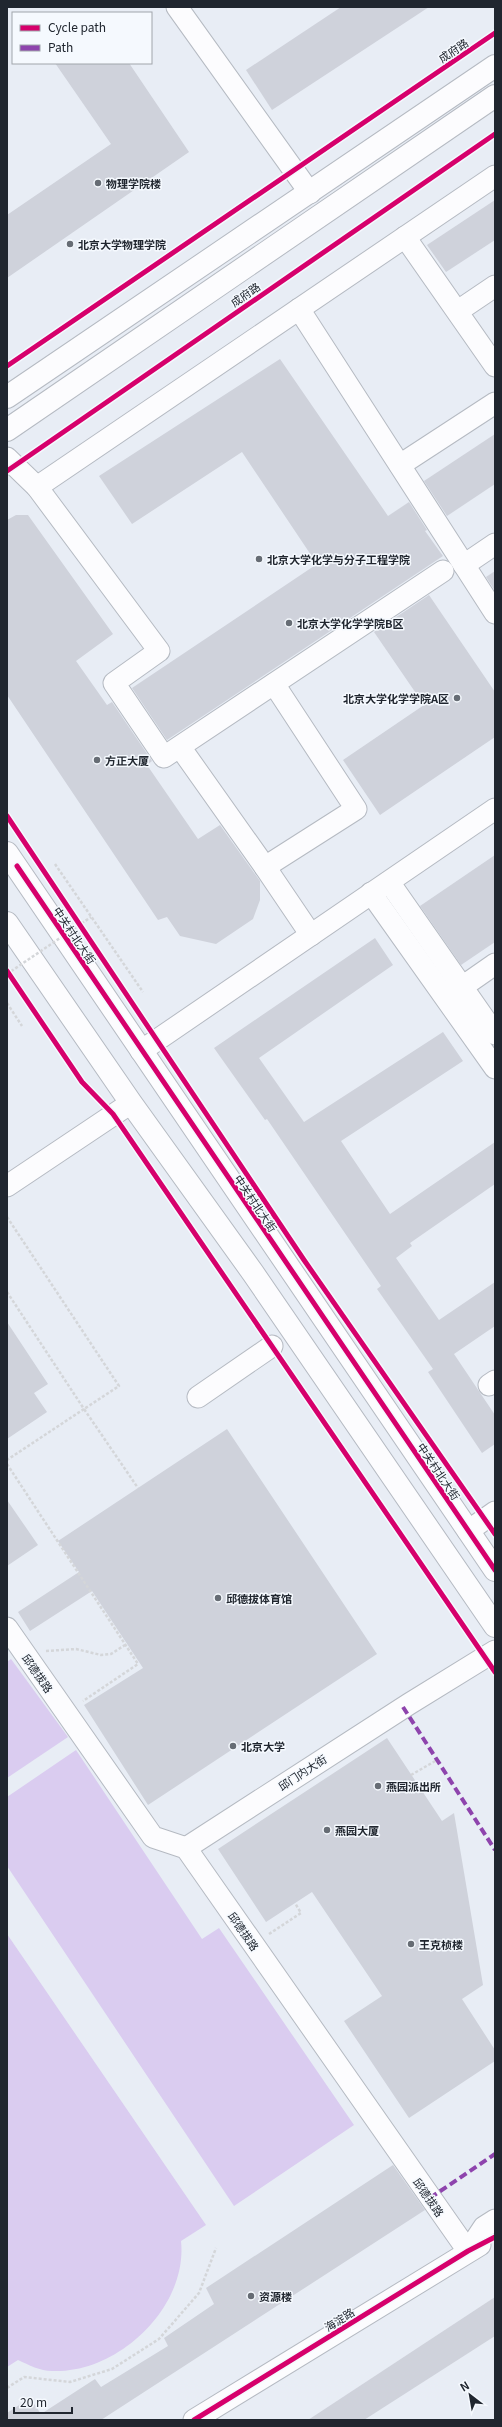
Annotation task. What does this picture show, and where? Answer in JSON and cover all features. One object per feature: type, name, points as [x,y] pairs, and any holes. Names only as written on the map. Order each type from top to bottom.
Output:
[{"type":"main road","points":[[7,398],[495,66]]},
{"type":"main road","name":"成府路","points":[[7,430],[495,96]]},
{"type":"main road","name":"中关村北大街","points":[[7,853],[495,1570]]},
{"type":"main road","points":[[7,923],[131,1103],[253,1274],[495,1626]]},
{"type":"street","points":[[177,7],[310,193]]},
{"type":"street","points":[[37,487],[495,176]]},
{"type":"street","points":[[405,237],[495,366]]},
{"type":"street","points":[[458,311],[495,286]]},
{"type":"street","points":[[299,309],[495,613]]},
{"type":"street","points":[[400,464],[495,403]]},
{"type":"street","points":[[7,458],[37,487],[159,651],[114,683],[164,757],[443,571]]},
{"type":"street","points":[[464,565],[495,544]]},
{"type":"street","points":[[265,867],[356,809],[274,684]]},
{"type":"street","points":[[180,747],[311,935]]},
{"type":"street","points":[[141,1051],[495,809]]},
{"type":"street","points":[[388,882],[495,1034]]},
{"type":"street","points":[[371,893],[495,1068]]},
{"type":"street","points":[[462,986],[495,964]]},
{"type":"street","points":[[9,1179],[57,1152],[131,1103]]},
{"type":"street","points":[[198,1396],[272,1346]]},
{"type":"street","points":[[468,1531],[495,1512]]},
{"type":"street","name":"邱德拔路","points":[[9,1637],[27,1658],[153,1836],[186,1848],[468,2251]]},
{"type":"street","name":"邱门内大街","points":[[186,1848],[495,1650]]},
{"type":"street","points":[[468,2251],[484,2227],[495,2220]]},
{"type":"street","name":"海淀路","points":[[194,2420],[468,2251],[495,2237]]},
{"type":"path","points":[[55,864],[143,992]]},
{"type":"path","points":[[74,917],[82,930]]},
{"type":"path","points":[[7,971],[9,976],[91,917]]},
{"type":"path","points":[[7,1003],[22,1026]]},
{"type":"path","points":[[7,1217],[119,1386],[7,1460]]},
{"type":"path","points":[[7,1292],[138,1488]]},
{"type":"path","points":[[7,1464],[138,1664],[66,1712]]},
{"type":"path","points":[[27,1658],[35,1652],[54,1650],[76,1649],[101,1655],[111,1654],[125,1645]]},
{"type":"path","points":[[411,1775],[437,1760]]},
{"type":"path","points":[[253,1944],[301,1913],[295,1903]]},
{"type":"path","points":[[7,2388],[24,2377],[70,2382],[112,2369],[159,2339],[199,2293],[216,2248]]},
{"type":"shaded area","points":[[11,1659],[68,1737],[7,1778],[7,1662]]},
{"type":"shaded area","points":[[76,1750],[202,1939],[219,1928],[354,2125],[234,2206],[7,1866],[7,1797]]},
{"type":"shaded area","points":[[7,1934],[206,2225],[181,2241],[180,2266],[173,2290],[161,2312],[144,2332],[124,2349],[101,2361],[77,2369],[48,2371],[18,2360],[7,2367]]},
{"type":"building","points":[[341,7],[429,7],[272,110],[246,70]]},
{"type":"building","name":"物理学院楼","points":[[56,64],[130,64],[189,152],[7,278],[7,215],[111,144]]},
{"type":"building","points":[[495,200],[495,240],[446,272],[427,245]]},
{"type":"building","points":[[280,359],[388,516],[409,502],[427,530],[425,531],[443,556],[167,740],[132,688],[317,564],[242,452],[132,524],[99,476]]},
{"type":"building","points":[[495,434],[495,484],[447,516],[424,481]]},
{"type":"building","name":"方正大厦","points":[[16,515],[28,515],[113,634],[76,661],[107,705],[112,702],[152,761],[147,765],[198,839],[220,825],[260,881],[260,900],[253,919],[216,944],[180,936],[167,917],[158,920],[7,695],[7,520]]},
{"type":"building","points":[[495,571],[495,591],[486,577]]},
{"type":"building","name":"北京大学化学学院A区","points":[[429,595],[495,692],[495,737],[380,815],[343,760],[424,705],[374,632]]},
{"type":"building","points":[[495,855],[495,942],[461,965],[420,906]]},
{"type":"building","points":[[375,938],[393,965],[259,1058],[304,1122],[443,1032],[463,1061],[341,1141],[390,1214],[495,1142],[495,1184],[410,1243],[412,1246],[396,1258],[439,1320],[495,1282],[495,1326],[454,1354],[495,1415],[495,1444],[482,1453],[428,1372],[433,1369],[377,1289],[381,1286],[267,1119],[265,1120],[214,1048]]},
{"type":"building","points":[[7,1322],[48,1384],[34,1393],[47,1412],[7,1439]]},
{"type":"building","name":"邱德拔体育馆","points":[[227,1429],[377,1654],[148,1805],[84,1705],[143,1668],[92,1591],[30,1631],[18,1612],[79,1572],[58,1541]]},
{"type":"building","points":[[7,1500],[38,1545],[7,1566]]},
{"type":"building","name":"王克桢楼","points":[[387,1738],[442,1821],[454,1813],[483,1985],[462,1999],[495,2050],[495,2061],[409,2118],[344,2021],[382,1996],[312,1892],[266,1922],[218,1849]]},
{"type":"building","name":"资源楼","points":[[393,2165],[425,2210],[101,2420],[7,2420],[7,2413],[30,2398],[41,2414],[95,2379],[101,2387],[168,2346],[164,2338],[214,2304],[206,2288]]},
{"type":"building","points":[[495,2297],[495,2336],[364,2420],[308,2420]]},
{"type":"marked path","points":[[403,1707],[495,1850]]},
{"type":"marked path","points":[[430,2198],[495,2154]]},
{"type":"cycle path","points":[[7,366],[495,33]]},
{"type":"cycle path","points":[[7,471],[495,134]]},
{"type":"cycle path","points":[[7,816],[304,1260],[495,1534]]},
{"type":"cycle path","points":[[17,866],[495,1570]]},
{"type":"cycle path","points":[[7,971],[82,1082],[113,1114],[495,1672]]},
{"type":"cycle path","points":[[194,2420],[468,2251],[495,2237]]},
{"type":"place","name":"物理学院楼","points":[[98,183]]},
{"type":"place","name":"北京大学物理学院","points":[[70,244]]},
{"type":"place","name":"北京大学化学与分子工程学院","points":[[259,559]]},
{"type":"place","name":"北京大学化学学院B区","points":[[289,623]]},
{"type":"place","name":"北京大学化学学院A区","points":[[457,698]]},
{"type":"place","name":"方正大厦","points":[[97,760]]},
{"type":"place","name":"邱德拔体育馆","points":[[218,1598]]},
{"type":"place","name":"北京大学","points":[[233,1746]]},
{"type":"place","name":"燕园派出所","points":[[378,1786]]},
{"type":"place","name":"燕园大厦","points":[[327,1830]]},
{"type":"place","name":"王克桢楼","points":[[411,1944]]},
{"type":"place","name":"资源楼","points":[[251,2296]]}]
